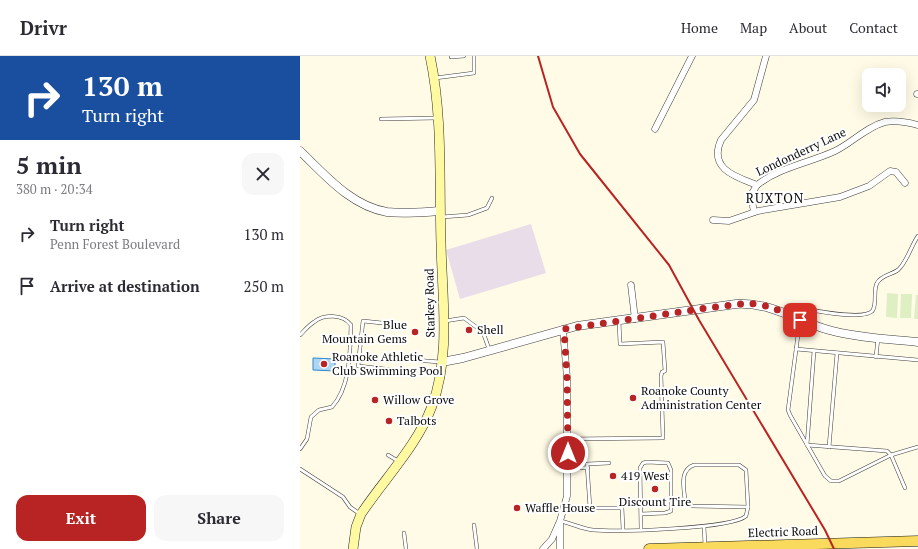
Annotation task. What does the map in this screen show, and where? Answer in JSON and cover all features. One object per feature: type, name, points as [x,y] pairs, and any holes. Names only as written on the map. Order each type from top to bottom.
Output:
[{"type":"main road","name":"Starkey Road","points":[[352,549],[356,527],[361,514],[415,440],[432,406],[441,375],[443,321],[438,118],[430,56]]},
{"type":"main road","name":"Electric Road","points":[[649,549],[918,541]]},
{"type":"street","points":[[655,129],[692,56]]},
{"type":"street","name":"Londonderry Lane","points":[[766,56],[754,100],[721,140],[718,152],[719,159],[725,170],[736,177],[757,185],[787,168],[837,150],[876,125],[894,121],[918,125]]},
{"type":"street","points":[[300,150],[344,191],[367,206],[378,210],[400,213],[440,214]]},
{"type":"street","points":[[713,220],[729,221],[754,212],[840,197],[857,192],[869,186],[890,171],[896,172],[905,183]]},
{"type":"street","points":[[754,212],[751,195],[757,185]]},
{"type":"street","points":[[631,285],[635,319]]},
{"type":"street","points":[[442,362],[490,351],[564,329],[748,303],[771,307],[800,320],[831,330],[918,342]]},
{"type":"street","points":[[543,549],[552,539],[560,521],[567,496],[566,349],[564,329]]},
{"type":"street","points":[[560,521],[560,549]]},
{"type":"lane","points":[[451,57],[464,56]]},
{"type":"lane","points":[[434,78],[474,73],[474,56]]},
{"type":"lane","points":[[381,119],[438,118]]},
{"type":"lane","points":[[440,214],[468,215],[487,208],[492,198]]},
{"type":"lane","points":[[811,310],[848,315],[866,315],[872,312],[874,308],[877,283],[885,276],[898,270],[918,236]]},
{"type":"lane","points":[[300,335],[314,321],[321,318],[340,317],[347,320],[351,325],[347,372],[342,389],[332,407],[319,410],[311,417],[307,439],[300,449]]},
{"type":"lane","points":[[443,321],[464,318],[483,332],[490,351]]},
{"type":"lane","points":[[800,320],[788,410],[825,476],[835,481],[891,455],[918,447]]},
{"type":"lane","points":[[382,323],[363,321],[358,366],[394,370]]},
{"type":"lane","points":[[567,439],[663,438],[661,376],[662,372],[665,371],[663,342],[620,344],[619,321]]},
{"type":"lane","points":[[876,356],[878,337]]},
{"type":"lane","points":[[796,349],[918,360]]},
{"type":"lane","points":[[807,446],[814,351]]},
{"type":"lane","points":[[829,447],[837,353]]},
{"type":"lane","points":[[414,360],[442,362]]},
{"type":"lane","points":[[807,446],[887,451],[891,455],[905,488]]},
{"type":"lane","points":[[388,455],[399,462]]},
{"type":"lane","points":[[641,514],[665,513],[671,511],[671,470],[668,463],[647,462],[641,465],[641,514],[641,529]]},
{"type":"lane","points":[[610,463],[587,464],[590,508],[622,508],[623,529]]},
{"type":"lane","points":[[560,521],[591,530],[641,529],[704,527],[740,520],[746,516],[748,507],[746,470],[744,467],[739,465],[694,466],[687,469],[684,473],[685,500],[690,505],[748,507]]},
{"type":"lane","points":[[568,467],[588,468]]},
{"type":"lane","points":[[300,469],[343,497],[347,504],[361,514]]},
{"type":"lane","points":[[474,525],[477,549]]},
{"type":"lane","points":[[704,527],[705,547]]},
{"type":"lane","points":[[404,533],[406,549]]},
{"type":"shaded area","points":[[531,224],[546,273],[460,299],[446,250]]},
{"type":"green space","points":[[887,293],[898,294],[897,318],[886,317]]},
{"type":"green space","points":[[901,294],[912,294],[911,318],[900,318]]},
{"type":"green space","points":[[916,295],[918,295],[918,319],[914,319]]},
{"type":"water","name":"Roanoke Athletic Club Swimming Pool","points":[[313,358],[335,359],[335,371],[313,370]]},
{"type":"railway","points":[[538,56],[553,107],[580,154],[669,265],[699,320],[825,530],[834,549]]},
{"type":"place","name":"Shell","points":[[469,330]]},
{"type":"place","name":"Blue Mountain Gems","points":[[415,332]]},
{"type":"place","name":"Roanoke Athletic Club Swimming Pool","points":[[324,364]]},
{"type":"place","name":"Roanoke County Administration Center","points":[[633,398]]},
{"type":"place","name":"Willow Grove","points":[[375,400]]},
{"type":"place","name":"Talbots","points":[[389,421]]},
{"type":"place","name":"419 West","points":[[613,476]]},
{"type":"place","name":"Discount Tire","points":[[655,489]]},
{"type":"place","name":"Waffle House","points":[[517,508]]},
{"type":"district","name":"RUXTON","points":[[775,198]]},
{"type":"route","points":[[568,453],[567,378],[564,329],[748,303],[771,307],[800,320]]}]
